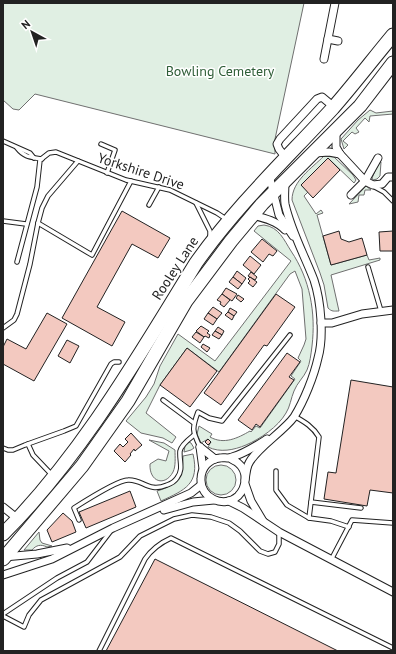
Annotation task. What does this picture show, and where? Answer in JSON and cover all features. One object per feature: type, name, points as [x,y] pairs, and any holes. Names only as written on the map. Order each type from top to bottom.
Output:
[{"type":"highway","name":"Rooley Lane","points":[[3,534],[54,478],[117,389],[210,243],[229,224],[253,191],[334,107],[393,35]]},
{"type":"highway","name":"Rooley Lane","points":[[4,558],[82,466],[118,416],[186,301],[230,237],[360,106],[393,63]]},
{"type":"street","points":[[324,59],[336,3]]},
{"type":"street","points":[[328,39],[338,41]]},
{"type":"street","points":[[336,130],[336,147],[340,154],[365,181],[372,185],[382,184],[388,177],[393,177]]},
{"type":"street","points":[[314,153],[329,152],[340,154]]},
{"type":"street","points":[[351,195],[365,181],[378,158]]},
{"type":"street","points":[[269,175],[279,215],[297,243]]},
{"type":"street","points":[[200,447],[203,469],[201,485],[204,492],[219,502],[229,501],[240,494],[245,482],[248,464],[294,416],[305,394],[318,358],[321,323],[318,297],[314,280],[297,243],[285,203],[285,182]]},
{"type":"street","points":[[252,215],[269,219],[281,225],[297,243]]},
{"type":"street","points":[[321,323],[332,323],[362,314],[393,310]]},
{"type":"street","points":[[230,458],[266,440],[287,425]]},
{"type":"street","points":[[200,447],[215,459]]},
{"type":"street","points":[[203,469],[208,463],[221,457],[230,458],[238,463],[243,470],[251,501],[266,524]]},
{"type":"street","points":[[3,575],[52,559],[113,528],[191,493],[201,485]]},
{"type":"street","points":[[128,522],[178,505],[214,500]]},
{"type":"street","points":[[229,501],[243,508],[279,532],[393,592]]},
{"type":"street","points":[[3,507],[18,519]]},
{"type":"street","points":[[4,558],[37,554],[79,545]]},
{"type":"lane","points":[[3,141],[30,153],[34,158],[42,159],[40,160],[37,187],[17,262]]},
{"type":"lane","points":[[101,144],[115,150],[107,173]]},
{"type":"lane","name":"Yorkshire Drive","points":[[42,159],[49,153],[56,152],[107,173],[132,181],[170,190],[196,202],[229,224]]},
{"type":"lane","points":[[3,328],[14,320],[17,314],[42,208],[48,196],[78,161]]},
{"type":"lane","points":[[38,223],[92,254],[132,181]]},
{"type":"lane","points":[[372,185],[384,192],[393,201]]},
{"type":"lane","points":[[149,205],[159,187]]},
{"type":"lane","name":"Yorkshire Drive","points":[[196,202],[210,231],[210,243]]},
{"type":"lane","points":[[3,221],[26,224]]},
{"type":"lane","points":[[368,267],[381,311]]},
{"type":"lane","points":[[200,447],[192,427],[198,412],[209,418],[222,421],[290,335]]},
{"type":"lane","points":[[3,448],[13,450],[76,426],[111,364],[114,362],[120,362]]},
{"type":"lane","points":[[164,400],[194,423]]},
{"type":"lane","points":[[294,416],[314,429],[319,437],[309,518]]},
{"type":"lane","points":[[79,520],[74,508],[120,482],[130,479],[156,488],[169,484],[177,478],[181,467],[180,451],[185,443],[194,435]]},
{"type":"lane","points":[[28,444],[32,454],[54,478]]},
{"type":"lane","points":[[276,471],[276,490],[287,505],[309,518],[331,521],[348,527]]},
{"type":"lane","points":[[311,502],[361,508]]},
{"type":"lane","points":[[113,528],[86,562],[57,578],[3,615],[24,627],[29,615],[41,600],[120,557],[140,536],[174,519],[192,516],[212,517],[229,523],[240,531],[260,551],[268,554],[275,552],[279,544],[279,532]]},
{"type":"lane","points":[[331,560],[352,520],[393,523]]},
{"type":"lane","points":[[99,651],[145,559],[152,549],[172,538],[393,648]]},
{"type":"green space","name":"Bowling Cemetery","points":[[3,3],[304,3],[275,139],[275,154],[35,94],[19,110],[13,109],[3,100]]},
{"type":"green space","points":[[370,110],[376,113],[393,111],[393,114],[370,116],[369,122],[365,118],[356,128],[359,132],[355,134],[352,132],[343,141],[348,145],[344,149],[341,139],[358,120]]},
{"type":"green space","points":[[324,156],[334,157],[353,175],[356,180],[354,183],[328,158],[301,185],[308,192],[304,196],[316,214],[321,210],[323,213],[317,215],[331,265],[367,255],[369,260],[380,258],[380,260],[331,275],[339,311],[332,311],[328,308],[324,285],[320,273],[292,200],[295,187],[299,181]]},
{"type":"green space","points":[[379,162],[381,162],[380,176],[373,180],[372,178]]},
{"type":"green space","points":[[366,186],[371,190],[365,190],[364,195],[359,195],[358,202],[349,204]]},
{"type":"green space","points":[[264,225],[274,228],[277,231],[298,262],[307,285],[312,309],[313,334],[309,364],[306,373],[295,388],[289,408],[274,428],[263,436],[237,448],[222,450],[213,449],[208,447],[211,442],[208,439],[201,443],[197,434],[199,426],[212,434],[210,437],[220,440],[231,440],[250,431],[251,432],[256,426],[260,428],[295,379],[291,376],[301,361],[298,358],[306,339],[302,289],[295,271],[290,274],[219,372],[187,348],[160,385],[146,413],[176,437],[172,443],[163,438],[141,433],[126,421],[146,397],[154,384],[160,366],[178,334],[215,361],[291,261],[254,231],[258,226]]},
{"type":"green space","points":[[149,440],[164,443],[175,450],[174,470],[170,477],[166,480],[158,480],[152,475],[150,464],[158,459],[166,461],[169,451]]},
{"type":"green space","points":[[189,442],[194,448],[184,452],[185,446]]},
{"type":"green space","points":[[193,454],[195,464],[194,472],[189,485],[161,501],[157,491],[170,486],[178,479],[182,469],[183,456]]},
{"type":"green space","points":[[221,465],[227,466],[235,474],[235,486],[227,494],[221,495],[215,494],[207,486],[206,480],[207,474],[215,466]]},
{"type":"green space","points":[[39,532],[42,543],[52,546],[39,546],[32,550],[24,550]]},
{"type":"building","points":[[328,158],[340,170],[313,198],[301,185]]},
{"type":"building","points":[[122,211],[170,238],[158,258],[132,244],[97,307],[125,322],[112,346],[62,318]]},
{"type":"building","points":[[339,231],[341,239],[349,242],[362,238],[367,255],[331,265],[323,236]]},
{"type":"building","points":[[393,231],[393,251],[380,251],[379,232]]},
{"type":"building","points":[[262,239],[277,251],[273,256],[269,254],[263,262],[251,252]]},
{"type":"building","points":[[250,256],[261,265],[254,274],[243,265]]},
{"type":"building","points":[[237,271],[246,278],[242,284],[233,277]]},
{"type":"building","points":[[251,272],[257,277],[255,280],[248,276]]},
{"type":"building","points":[[233,277],[242,284],[238,289],[229,282]]},
{"type":"building","points":[[250,277],[257,282],[253,287],[248,283],[250,281],[248,279]]},
{"type":"building","points":[[226,288],[237,294],[232,301],[222,294]]},
{"type":"building","points":[[222,294],[230,300],[224,307],[220,304],[221,302],[217,300]]},
{"type":"building","points":[[276,294],[295,307],[267,346],[264,345],[221,405],[204,393]]},
{"type":"building","points":[[238,295],[244,299],[241,302],[236,298]]},
{"type":"building","points":[[213,307],[222,313],[217,319],[208,313]]},
{"type":"building","points":[[230,308],[237,312],[234,316],[228,312]]},
{"type":"building","points":[[228,312],[234,316],[232,320],[225,315]]},
{"type":"building","points":[[47,313],[67,324],[34,381],[3,364],[3,347],[7,339],[26,349]]},
{"type":"building","points":[[208,313],[217,319],[213,325],[204,319]]},
{"type":"building","points":[[201,326],[209,331],[207,333],[210,335],[209,338],[204,337],[196,331]]},
{"type":"building","points":[[218,327],[224,331],[222,335],[215,331]]},
{"type":"building","points":[[215,331],[222,335],[219,339],[212,335]]},
{"type":"building","points":[[196,332],[204,337],[200,343],[192,337]]},
{"type":"building","points":[[67,340],[79,346],[70,363],[58,356]]},
{"type":"building","points":[[203,344],[210,348],[207,352],[201,347]]},
{"type":"building","points":[[187,348],[217,371],[190,407],[160,385]]},
{"type":"building","points":[[287,353],[300,362],[289,377],[294,380],[260,427],[256,424],[252,430],[238,420]]},
{"type":"building","points":[[351,380],[393,387],[393,493],[370,490],[367,506],[324,499],[328,472],[336,473]]},
{"type":"building","points":[[131,433],[142,445],[135,451],[134,449],[125,462],[114,451],[120,444],[123,447],[128,442],[125,439]]},
{"type":"building","points":[[208,439],[211,442],[208,445],[205,442]]},
{"type":"building","points":[[130,491],[136,507],[86,528],[79,512]]},
{"type":"building","points":[[63,513],[72,521],[76,532],[52,542],[47,530]]},
{"type":"building","points":[[155,559],[338,651],[106,651]]}]
